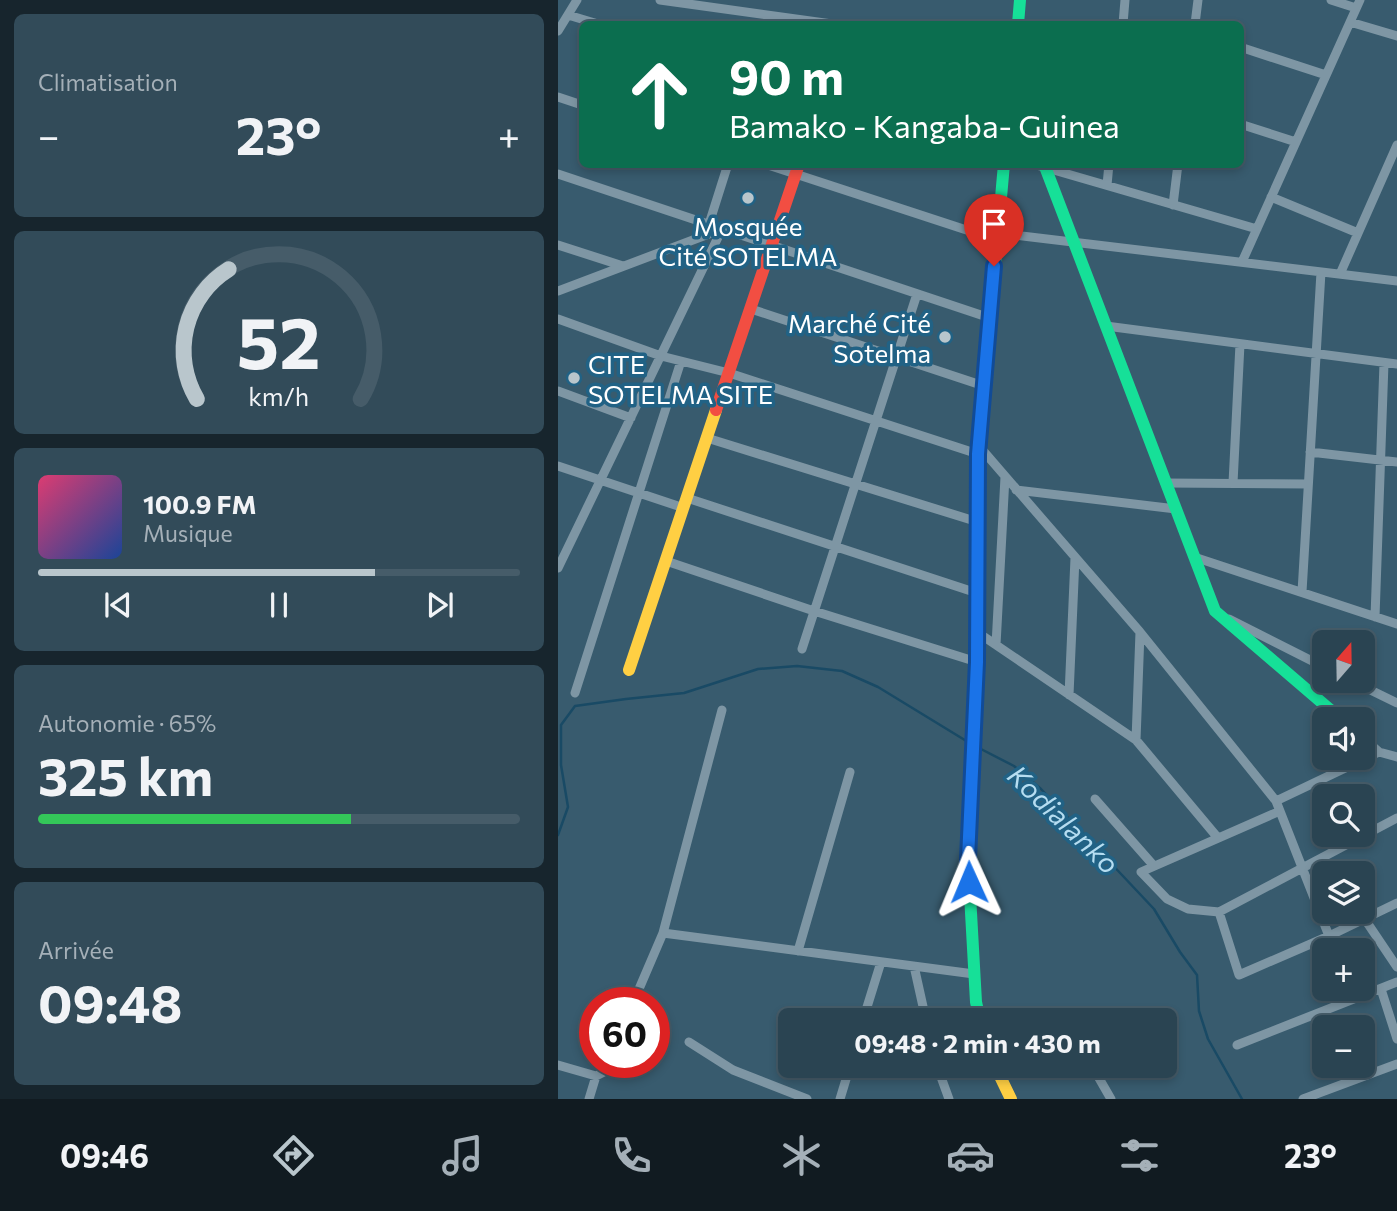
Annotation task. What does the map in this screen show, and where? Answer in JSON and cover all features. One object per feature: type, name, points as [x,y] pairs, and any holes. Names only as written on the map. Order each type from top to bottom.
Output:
[{"type":"street","points":[[558,32],[577,0]]},
{"type":"street","points":[[660,0],[739,11],[773,20]]},
{"type":"street","points":[[739,11],[741,0]]},
{"type":"street","points":[[1018,21],[1021,0]]},
{"type":"street","points":[[1123,21],[1126,0]]},
{"type":"street","points":[[1195,21],[1197,0]]},
{"type":"street","points":[[1242,262],[1358,4],[1331,0]]},
{"type":"street","points":[[568,15],[588,21]]},
{"type":"street","points":[[1350,22],[1397,36]]},
{"type":"street","points":[[1244,48],[1326,75]]},
{"type":"street","points":[[558,97],[579,104]]},
{"type":"street","points":[[1244,125],[1296,142]]},
{"type":"street","points":[[1340,274],[1397,145]]},
{"type":"street","points":[[709,224],[727,168]]},
{"type":"street","points":[[977,1008],[973,974],[968,859],[977,662],[978,449],[1004,168]]},
{"type":"street","points":[[1041,168],[1073,242],[1215,611],[1327,707]]},
{"type":"street","points":[[1047,168],[1257,229]]},
{"type":"street","points":[[1107,185],[1109,168]]},
{"type":"street","points":[[1173,205],[1178,168]]},
{"type":"street","points":[[629,670],[798,169],[997,236],[1073,242],[1397,281]]},
{"type":"street","points":[[558,174],[990,318]]},
{"type":"street","points":[[1271,197],[1358,233]]},
{"type":"street","points":[[558,290],[722,229]]},
{"type":"street","points":[[558,568],[563,546],[601,480],[722,229]]},
{"type":"street","points":[[558,246],[624,266]]},
{"type":"street","points":[[1302,592],[1321,272]]},
{"type":"street","points":[[802,649],[917,294]]},
{"type":"street","points":[[751,309],[984,386]]},
{"type":"street","points":[[558,319],[661,356],[729,373],[978,449],[1140,632],[1276,801],[1329,936]]},
{"type":"street","points":[[1106,326],[1397,364]]},
{"type":"street","points":[[1233,483],[1239,344]]},
{"type":"street","points":[[575,693],[681,360]]},
{"type":"street","points":[[1375,617],[1384,363]]},
{"type":"street","points":[[558,391],[631,418]]},
{"type":"street","points":[[707,438],[977,522]]},
{"type":"street","points":[[1310,452],[1397,462]]},
{"type":"street","points":[[558,466],[639,493],[685,503],[835,547],[977,593]]},
{"type":"street","points":[[996,645],[1005,477]]},
{"type":"street","points":[[1165,483],[1308,484]]},
{"type":"street","points":[[1016,490],[1176,509]]},
{"type":"street","points":[[1194,557],[1397,624]]},
{"type":"street","points":[[1069,695],[1075,558]]},
{"type":"street","points":[[666,561],[977,662]]},
{"type":"street","points":[[1215,611],[1312,661]]},
{"type":"street","points":[[977,632],[1136,740],[1218,838]]},
{"type":"street","points":[[1136,740],[1140,632]]},
{"type":"street","points":[[1375,692],[1397,703]]},
{"type":"street","points":[[640,987],[663,933],[722,710]]},
{"type":"street","points":[[1375,748],[1397,757]]},
{"type":"street","points":[[1276,801],[1379,752]]},
{"type":"street","points":[[798,951],[850,772]]},
{"type":"street","points":[[1095,799],[1154,866]]},
{"type":"street","points":[[1280,811],[1141,872],[1167,899],[1189,909],[1219,912],[1397,818]]},
{"type":"street","points":[[1323,857],[1326,861]]},
{"type":"street","points":[[1375,911],[1397,903]]},
{"type":"street","points":[[1219,912],[1239,975],[1329,936],[1348,924]]},
{"type":"street","points":[[1368,924],[1397,967]]},
{"type":"street","points":[[663,933],[973,974]]},
{"type":"street","points":[[867,1008],[881,962]]},
{"type":"street","points":[[914,967],[923,1008]]},
{"type":"street","points":[[1237,1045],[1397,982]]},
{"type":"street","points":[[1381,989],[1397,1039]]},
{"type":"street","points":[[689,1042],[733,1070],[807,1099]]},
{"type":"street","points":[[1303,1099],[1397,1063]]},
{"type":"street","points":[[558,1065],[579,1071]]},
{"type":"street","points":[[589,1099],[595,1078]]},
{"type":"street","points":[[840,1099],[846,1078]]},
{"type":"street","points":[[941,1078],[949,1099]]},
{"type":"street","points":[[1001,1078],[1011,1099]]},
{"type":"street","points":[[1099,1078],[1110,1099]]},
{"type":"waterway","name":"Kodialanko","points":[[558,835],[568,807],[561,765],[561,725],[575,706],[684,693],[758,669],[797,666],[842,671],[878,687],[968,742]]},
{"type":"waterway","name":"Kodialanko","points":[[977,747],[1014,766],[1041,789],[1154,909],[1197,975],[1199,1011],[1208,1039],[1242,1099]]},
{"type":"traffic: fast","points":[[1018,21],[1020,0]]},
{"type":"traffic: fast","points":[[977,1008],[968,859],[977,662],[978,454],[1004,168]]},
{"type":"traffic: fast","points":[[1046,168],[1215,611],[1327,707]]},
{"type":"traffic: slow","points":[[629,670],[716,410]]},
{"type":"traffic: slow","points":[[1001,1078],[1011,1099]]},
{"type":"traffic: jam","points":[[716,410],[798,168]]},
{"type":"place","name":"Mosquée Cité SOTELMA","points":[[748,198]]},
{"type":"place","name":"Marché Cité Sotelma","points":[[945,337]]},
{"type":"place","name":"CITE SOTELMA SITE","points":[[574,378]]},
{"type":"route","points":[[969,882],[977,662],[978,454],[994,266]]}]
